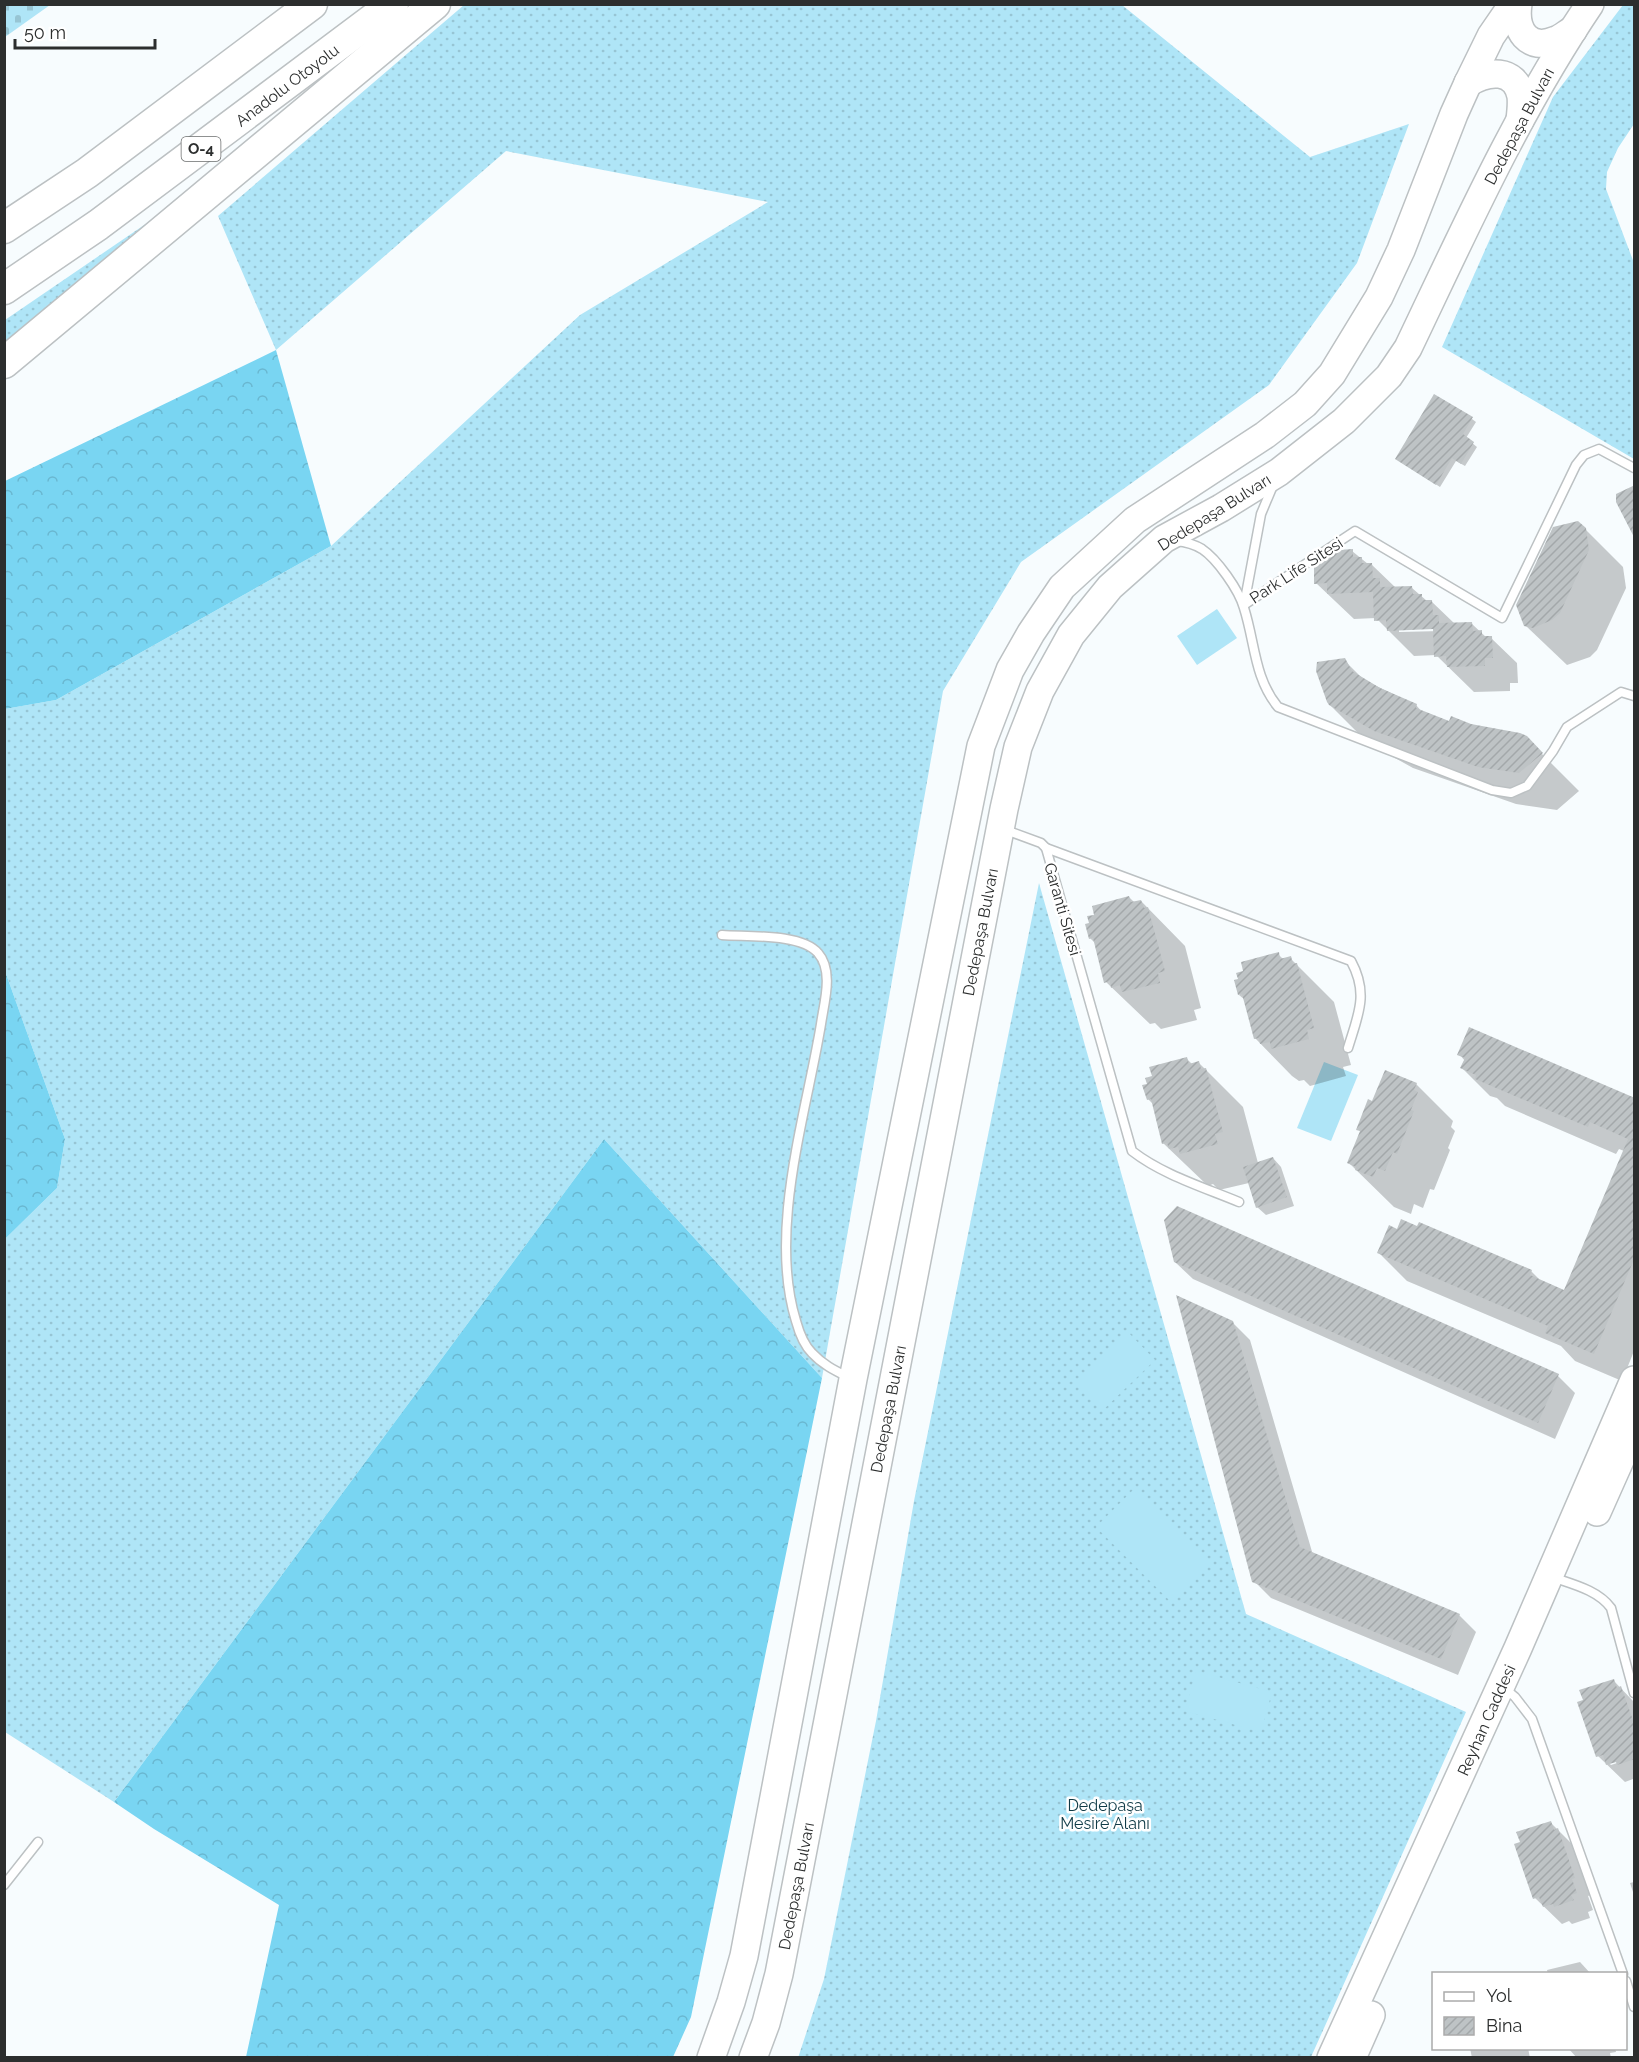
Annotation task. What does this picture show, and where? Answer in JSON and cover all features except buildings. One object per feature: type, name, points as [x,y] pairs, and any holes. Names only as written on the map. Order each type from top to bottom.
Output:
[{"type":"highway","points":[[4,228],[87,173],[312,4]]},
{"type":"highway","name":"Anadolu Otoyolu","points":[[4,289],[98,225],[393,4]]},
{"type":"highway","points":[[4,363],[435,4]]},
{"type":"main road","points":[[711,2058],[744,1956],[853,1379],[981,746],[1010,670],[1031,633],[1062,587],[1100,551],[1135,520],[1265,435],[1305,404],[1332,374],[1380,297],[1467,83],[1491,36],[1513,4]]},
{"type":"main road","points":[[1518,4],[1517,26],[1522,34],[1532,41],[1545,43],[1556,40],[1572,30]]},
{"type":"main road","name":"Dedepaşa Bulvarı","points":[[753,2058],[780,1974],[1000,828],[1018,747],[1040,691],[1071,635],[1110,587],[1164,539],[1221,508],[1279,472],[1344,422],[1389,376],[1408,348],[1503,150],[1572,30],[1590,4]]},
{"type":"main road","points":[[1467,83],[1487,73],[1495,72],[1511,79],[1521,96],[1520,120]]},
{"type":"main road","name":"Reyhan Caddesi","points":[[1352,2058],[1558,1579],[1635,1380]]},
{"type":"main road","name":"Reyhan Caddesi","points":[[1558,1579],[1635,1429]]},
{"type":"main road","name":"Reyhan Caddesi","points":[[1331,2058],[1508,1691]]},
{"type":"lane","name":"Park Life Sitesi","points":[[1635,468],[1599,449],[1584,455],[1576,465],[1502,618],[1355,531],[1244,605],[1262,683],[1278,707],[1492,790],[1511,793],[1527,786],[1537,775],[1567,727],[1621,692],[1635,696]]},
{"type":"lane","points":[[1244,605],[1261,514],[1279,472]]},
{"type":"lane","points":[[1164,539],[1187,542],[1202,549],[1218,564],[1244,605]]},
{"type":"lane","points":[[1000,828],[1041,843],[1046,848]]},
{"type":"lane","name":"Garanti Sitesi","points":[[1046,848],[1351,961],[1362,1003],[1348,1048]]},
{"type":"lane","name":"Garanti Sitesi","points":[[1046,848],[1132,1151],[1145,1162],[1239,1203]]},
{"type":"lane","points":[[722,935],[801,942],[819,954],[825,967],[824,1004],[789,1198],[786,1250],[789,1301],[799,1333],[810,1352],[828,1368],[853,1379]]},
{"type":"lane","points":[[1558,1579],[1600,1597],[1611,1608],[1635,1693]]},
{"type":"lane","points":[[1508,1691],[1532,1719],[1622,1972]]},
{"type":"lane","points":[[4,1886],[38,1842]]},
{"type":"lane","points":[[1627,1985],[1635,2007]]},
{"type":"green space","points":[[5,4],[50,4],[50,5],[5,37]]},
{"type":"green space","points":[[464,5],[1122,5],[1310,157],[1409,124],[1357,263],[1269,385],[1021,562],[943,691],[822,1378],[604,1139],[114,1802],[5,1732],[5,1239],[57,1188],[65,1139],[5,971],[5,709],[56,700],[331,546],[580,315],[768,202],[506,151],[276,350],[218,216]]},
{"type":"green space","points":[[1623,5],[1634,5],[1634,124],[1618,148],[1607,172],[1606,189],[1634,263],[1634,459],[1442,347],[1553,97]]},
{"type":"green space","points":[[150,221],[5,342],[5,320]]},
{"type":"green space","points":[[276,350],[331,546],[56,700],[5,709],[5,481]]},
{"type":"green space","points":[[1217,609],[1237,638],[1197,665],[1177,636]]},
{"type":"green space","name":"Dedepaşa Mesire Alanı","points":[[1039,883],[1246,1614],[1466,1712],[1311,2057],[798,2058],[824,1979],[876,1721],[914,1501]]},
{"type":"green space","points":[[5,971],[65,1139],[57,1188],[5,1239]]},
{"type":"green space","points":[[1324,1062],[1358,1075],[1331,1141],[1297,1128]]},
{"type":"green space","points":[[604,1139],[822,1378],[691,2017],[673,2057],[246,2057],[279,1905],[114,1802]]},
{"type":"green space","points":[[1128,1332],[1155,1360],[1102,1411],[1075,1383]]},
{"type":"green space","points":[[1133,1490],[1209,1566],[1172,1603],[1096,1527]]},
{"type":"green space","points":[[1196,1671],[1272,1692],[1261,1732],[1185,1711]]}]
